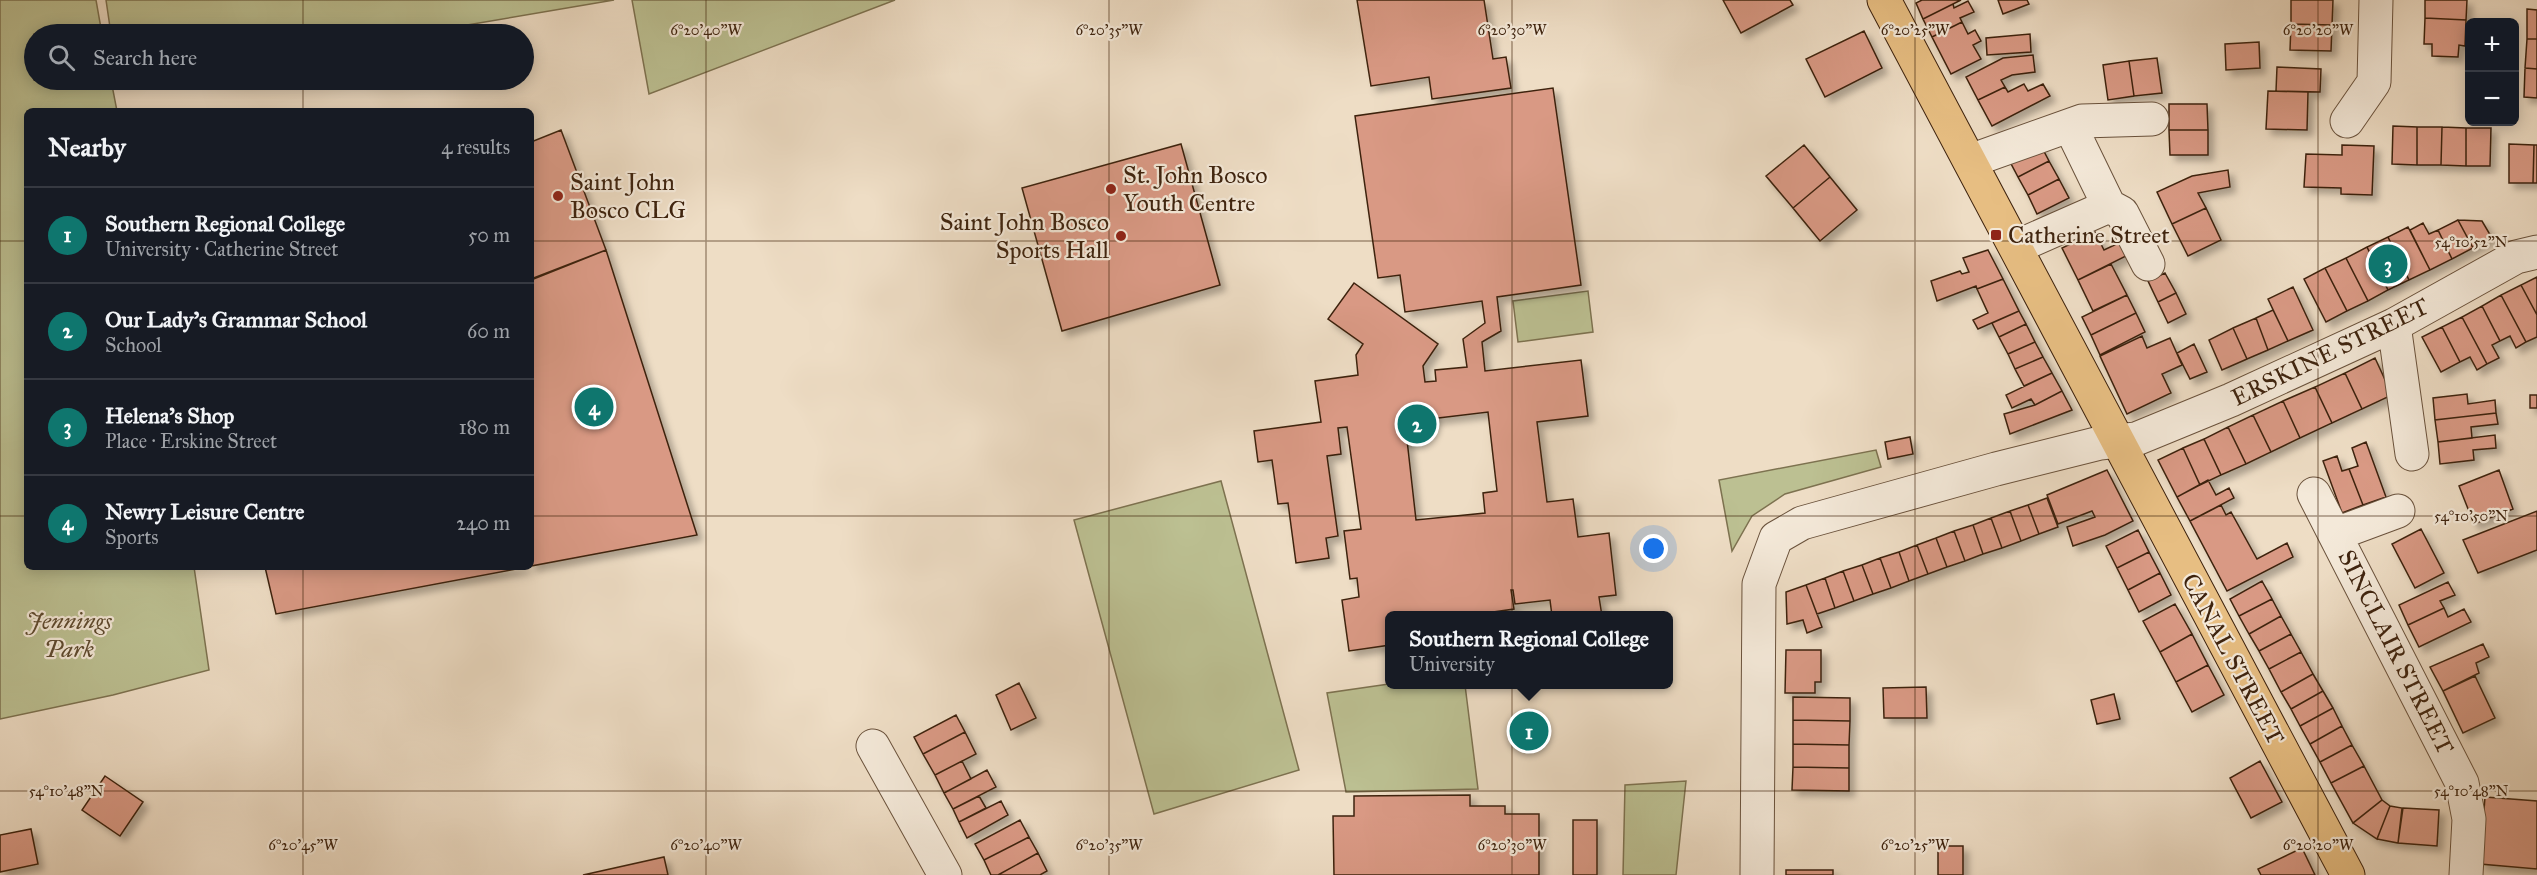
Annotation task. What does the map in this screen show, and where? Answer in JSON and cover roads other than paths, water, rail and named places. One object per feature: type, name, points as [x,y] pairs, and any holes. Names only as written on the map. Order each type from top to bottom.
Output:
[{"type":"main road","name":"CANAL STREET","points":[[1884,0],[2348,875]]},
{"type":"street","points":[[2348,121],[2374,82],[2376,0]]},
{"type":"street","points":[[1970,161],[2082,121],[2152,119]]},
{"type":"street","points":[[2075,136],[2109,206],[2122,213],[2148,264]]},
{"type":"street","points":[[2016,247],[2109,206]]},
{"type":"street","name":"ERSKINE STREET","points":[[2119,442],[2136,439],[2231,400],[2394,325],[2516,257],[2537,252]]},
{"type":"street","points":[[2394,325],[2412,454]]},
{"type":"street","points":[[1757,875],[1759,584],[1776,538],[1802,524],[1950,482],[2100,443],[2119,442]]},
{"type":"street","name":"SINCLAIR STREET","points":[[2314,494],[2462,783],[2469,819],[2466,875]]},
{"type":"street","name":"SINCLAIR STREET","points":[[2336,534],[2398,511]]},
{"type":"street","points":[[873,746],[945,875]]},
{"type":"place","name":"St. John Bosco Youth Centre","points":[[1111,189]]},
{"type":"place","name":"Saint John Bosco CLG","points":[[558,196]]},
{"type":"place","name":"Catherine Street","points":[[1996,235]]},
{"type":"place","name":"Saint John Bosco Sports Hall","points":[[1121,236]]},
{"type":"place","name":"Helena's Shop","points":[[2388,264]]},
{"type":"place","name":"Newry Leisure Centre","points":[[594,407]]},
{"type":"place","name":"Our Lady's Grammar School","points":[[1417,424]]},
{"type":"place","name":"Southern Regional College","points":[[1529,731]]},
{"type":"park label","name":"Jennings Park","points":[[69,635]]}]
